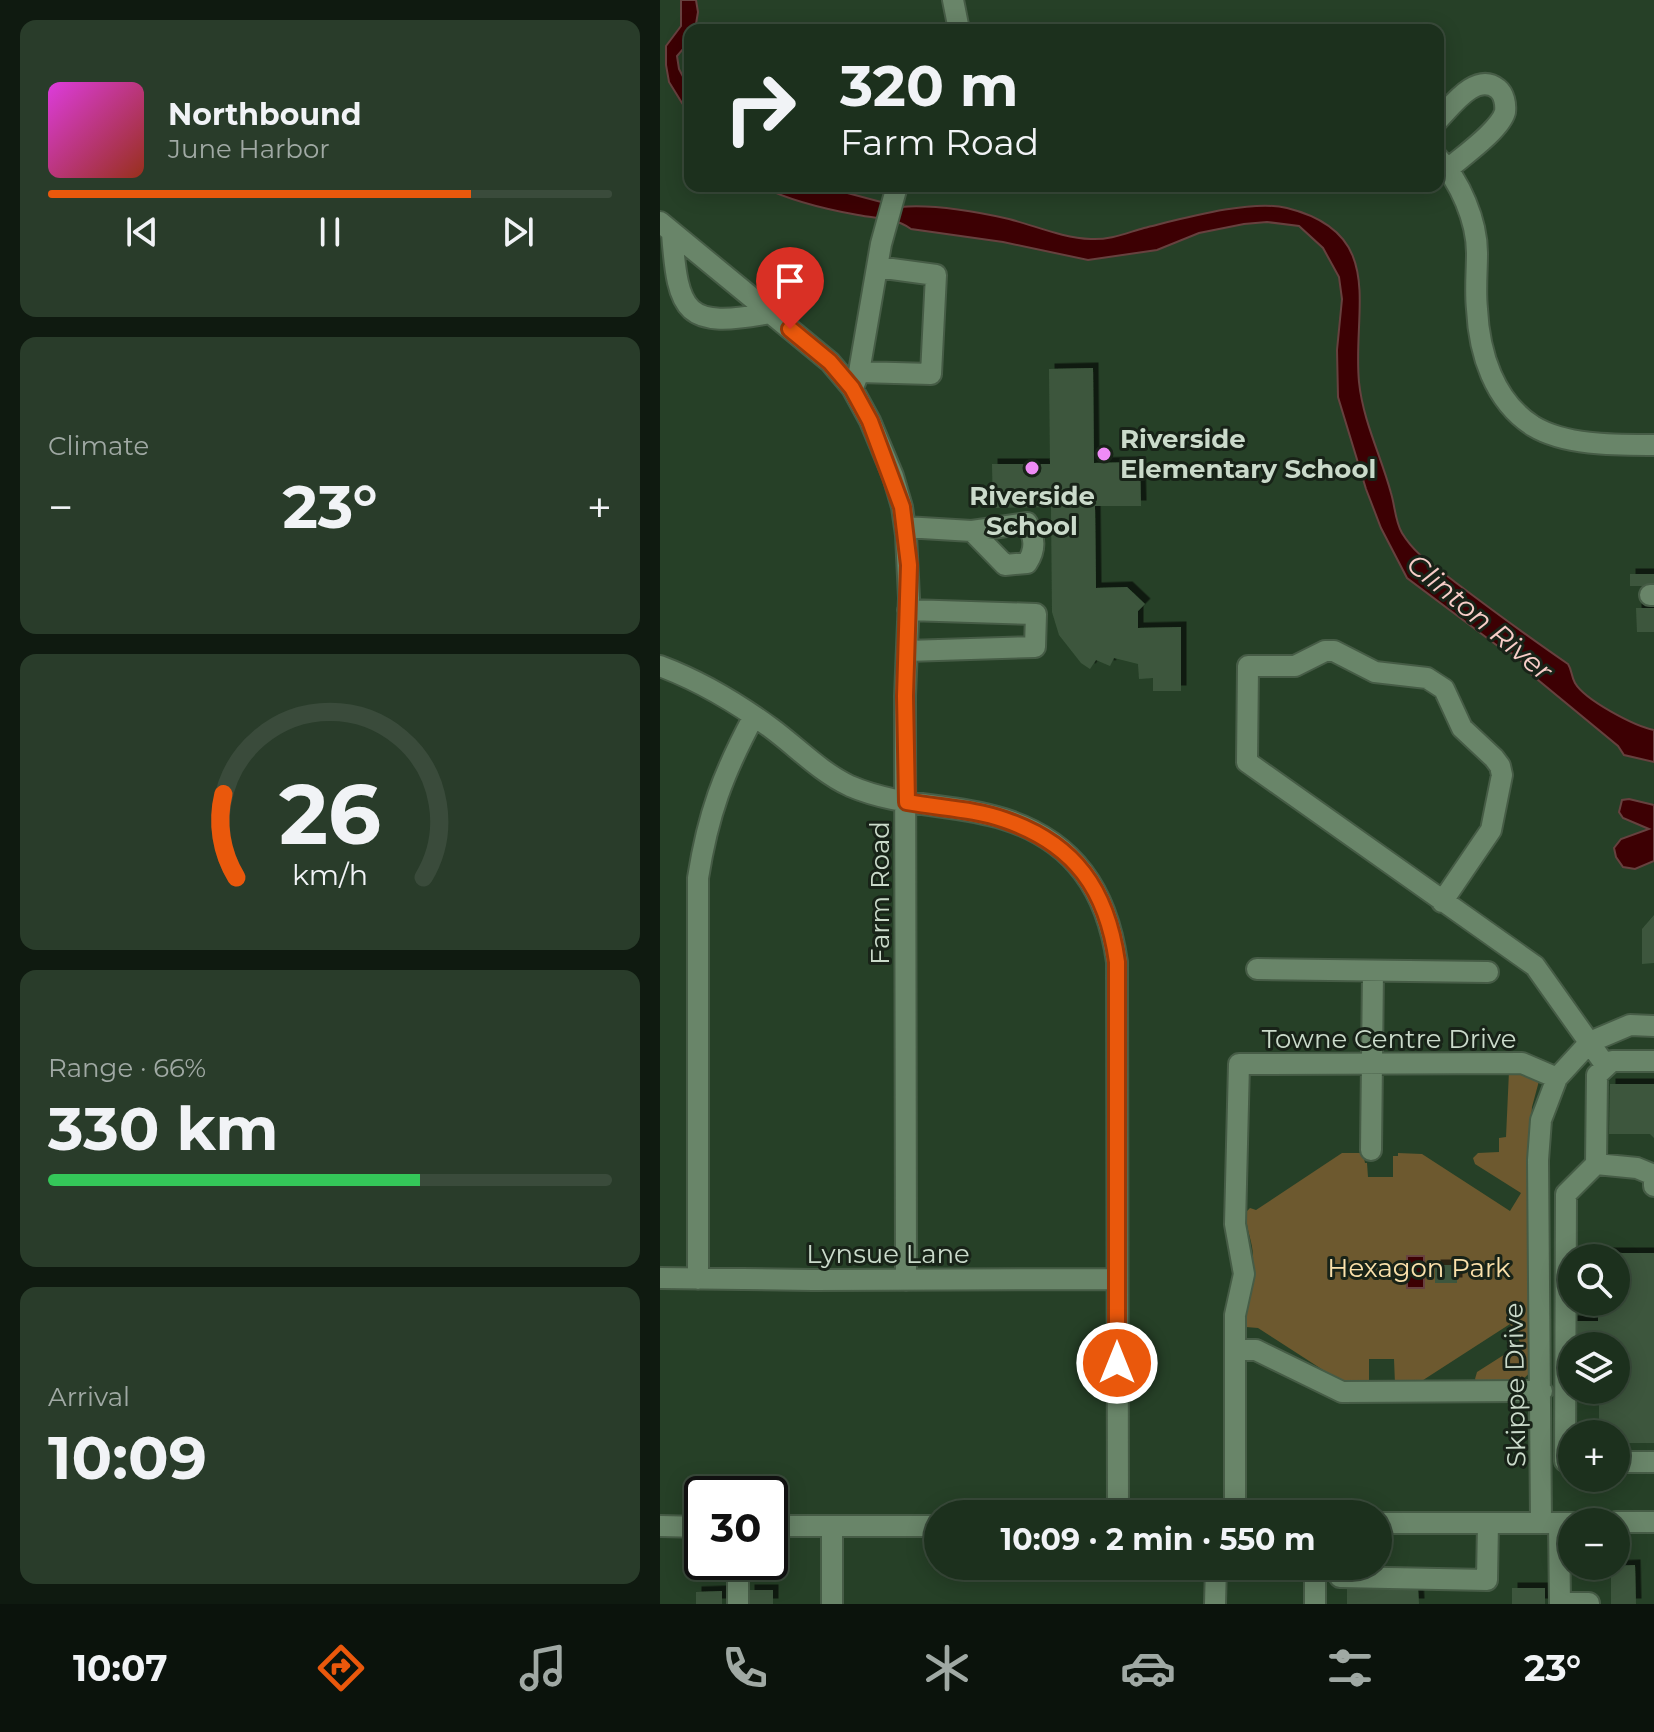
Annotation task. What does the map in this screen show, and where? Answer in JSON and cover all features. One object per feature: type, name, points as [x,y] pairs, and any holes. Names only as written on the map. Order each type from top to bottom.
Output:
[{"type":"street","points":[[953,0],[958,24]]},
{"type":"street","points":[[1444,114],[1472,87],[1485,84],[1498,89],[1505,99],[1505,112],[1496,127],[1444,163]]},
{"type":"street","points":[[1444,166],[1470,213],[1477,250],[1477,310],[1481,342],[1489,372],[1505,399],[1534,426],[1568,439],[1610,445],[1654,445]]},
{"type":"street","points":[[877,267],[936,275],[931,374],[855,380],[877,267],[896,192]]},
{"type":"street","points":[[666,228],[675,278],[683,301],[700,316],[723,319],[770,313]]},
{"type":"street","name":"Farm Road","points":[[666,228],[855,380],[893,476],[905,527],[908,610],[906,1280]]},
{"type":"street","points":[[905,527],[972,531]]},
{"type":"street","points":[[907,651],[1035,647],[1036,614],[908,610]]},
{"type":"street","points":[[1442,902],[1491,830],[1502,775],[1494,758],[1462,728],[1444,689],[1427,678],[1375,672],[1334,651],[1325,651],[1295,666],[1248,666],[1247,762],[1442,902],[1535,966],[1606,1066]]},
{"type":"street","points":[[660,666],[686,676],[754,716],[847,784],[883,798],[1003,819],[1044,836],[1069,854],[1091,882],[1105,909],[1117,962],[1118,1500]]},
{"type":"street","points":[[698,1279],[698,878],[705,836],[719,786],[754,716]]},
{"type":"street","points":[[1257,969],[1488,972]]},
{"type":"street","points":[[1371,1150],[1373,971]]},
{"type":"street","name":"Skippe Drive","points":[[1560,1604],[1557,1523],[1542,1469],[1538,1194],[1541,1120],[1557,1078],[1590,1042],[1630,1025],[1654,1026]]},
{"type":"street","points":[[1538,1194],[1566,1194],[1596,1164],[1597,1075],[1612,1061],[1654,1061]]},
{"type":"street","name":"Towne Centre Drive","points":[[1235,1500],[1235,1315],[1244,1274],[1235,1224],[1239,1064],[1522,1063],[1557,1078]]},
{"type":"street","points":[[1596,1164],[1637,1168],[1654,1175],[1654,1186]]},
{"type":"street","points":[[1566,1194],[1569,1420]]},
{"type":"street","name":"Lynsue Lane","points":[[660,1278],[1116,1279]]},
{"type":"street","points":[[1235,1350],[1256,1350],[1342,1392],[1542,1391]]},
{"type":"street","points":[[1630,1462],[1654,1462]]},
{"type":"street","points":[[1542,1469],[1558,1465]]},
{"type":"street","points":[[1630,1522],[1654,1522]]},
{"type":"street","points":[[1392,1523],[1557,1523]]},
{"type":"street","points":[[1392,1578],[1487,1580],[1488,1523]]},
{"type":"street","points":[[660,1526],[684,1527]]},
{"type":"street","points":[[788,1526],[924,1526]]},
{"type":"street","points":[[832,1526],[832,1604]]},
{"type":"street","points":[[738,1580],[738,1604]]},
{"type":"street","points":[[1215,1604],[1216,1580]]},
{"type":"street","points":[[1315,1580],[1315,1604]]},
{"type":"street","points":[[1560,1604],[1589,1603]]},
{"type":"green space","name":"Hexagon Park","points":[[1509,1071],[1522,1071],[1539,1081],[1532,1107],[1530,1133],[1530,1372],[1525,1377],[1506,1383],[1477,1382],[1475,1379],[1477,1372],[1521,1344],[1510,1324],[1417,1384],[1395,1384],[1394,1359],[1369,1359],[1369,1384],[1340,1384],[1337,1379],[1258,1328],[1246,1327],[1244,1310],[1253,1256],[1247,1211],[1250,1208],[1256,1210],[1342,1153],[1363,1153],[1368,1177],[1393,1177],[1393,1156],[1398,1156],[1398,1153],[1422,1154],[1510,1211],[1521,1193],[1475,1164],[1473,1158],[1478,1153],[1499,1152],[1499,1138],[1506,1137]]},
{"type":"water","points":[[681,0],[696,0],[696,24],[684,24],[684,48],[677,56],[684,79],[684,106],[669,82],[666,65],[666,46],[681,26]]},
{"type":"water","name":"Clinton River","points":[[775,192],[844,192],[900,207],[969,211],[1091,239],[1111,237],[1216,211],[1255,206],[1287,208],[1319,220],[1340,235],[1352,255],[1358,277],[1361,396],[1402,533],[1426,560],[1568,664],[1580,690],[1623,718],[1654,730],[1654,762],[1624,755],[1618,746],[1532,675],[1517,656],[1499,647],[1407,578],[1381,528],[1366,489],[1338,397],[1337,350],[1342,299],[1339,277],[1323,248],[1299,226],[1267,222],[1244,224],[1199,233],[1157,250],[1088,260],[1003,242],[911,229],[892,220],[846,213]]},
{"type":"water","points":[[1622,800],[1654,805],[1654,861],[1635,869],[1623,867],[1614,848],[1621,839],[1649,829],[1623,818],[1619,812]]},
{"type":"water","points":[[1407,1256],[1424,1256],[1424,1288],[1407,1288]]},
{"type":"building","points":[[1093,368],[1094,463],[1140,462],[1141,506],[1095,506],[1096,588],[1127,587],[1145,604],[1138,611],[1138,628],[1181,627],[1181,691],[1153,691],[1153,678],[1139,679],[1138,664],[1114,658],[1110,666],[1096,660],[1090,669],[1081,663],[1059,635],[1052,612],[1051,507],[993,508],[992,464],[1050,464],[1049,369]]},
{"type":"building","points":[[1630,574],[1654,574],[1654,586],[1630,586]]},
{"type":"building","points":[[1636,608],[1654,608],[1654,632],[1637,632]]},
{"type":"building","points":[[1654,915],[1654,963],[1642,964],[1642,929]]},
{"type":"building","points":[[1610,1084],[1654,1084],[1654,1138],[1650,1134],[1609,1134]]},
{"type":"building","points":[[1630,1253],[1654,1253],[1654,1443],[1630,1443],[1630,1420],[1599,1420],[1599,1404],[1630,1404],[1630,1332],[1571,1332],[1571,1321],[1598,1321],[1598,1316],[1630,1316]]},
{"type":"building","points":[[1435,1265],[1457,1265],[1457,1283],[1435,1283]]},
{"type":"building","points":[[1630,1565],[1635,1565],[1636,1604],[1611,1604],[1611,1580],[1630,1580]]},
{"type":"building","points":[[1418,1588],[1419,1604],[1347,1604],[1347,1589]]},
{"type":"building","points":[[1512,1588],[1545,1588],[1545,1604],[1512,1604]]},
{"type":"building","points":[[749,1590],[773,1590],[773,1604],[749,1604]]},
{"type":"building","points":[[722,1591],[722,1604],[696,1604],[696,1592]]},
{"type":"place","name":"Riverside Elementary School","points":[[1104,454]]},
{"type":"place","name":"Riverside School","points":[[1032,468]]},
{"type":"route","points":[[790,329],[830,362],[852,388],[870,421],[902,507],[909,565],[905,696],[907,802],[1003,819],[1044,836],[1069,854],[1091,882],[1113,934],[1117,962],[1117,1363]]}]
